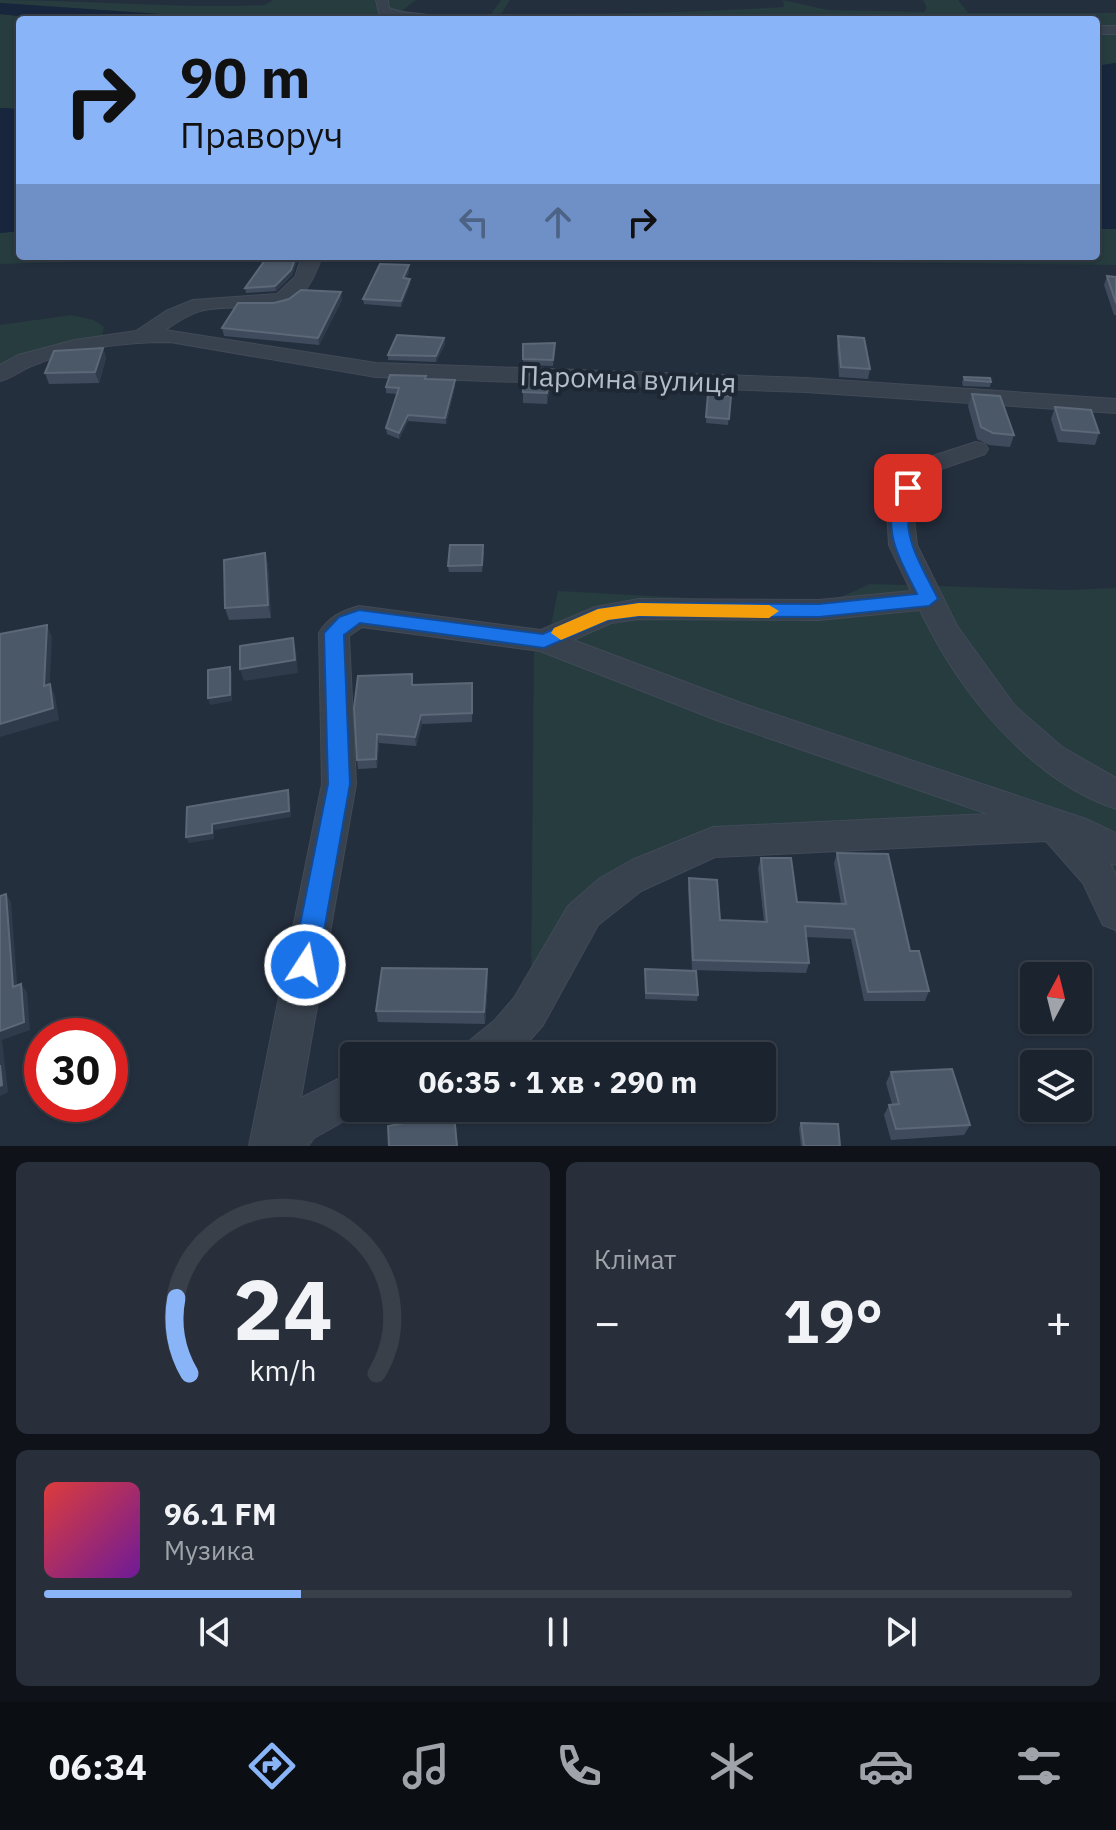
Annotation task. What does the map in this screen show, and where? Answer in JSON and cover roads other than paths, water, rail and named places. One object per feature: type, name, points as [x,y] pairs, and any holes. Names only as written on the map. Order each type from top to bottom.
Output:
[{"type":"street","points":[[382,0],[383,10],[399,16]]},
{"type":"street","name":"Паромна вулиця","points":[[142,336],[171,316],[196,306],[224,303],[260,305],[278,301],[296,288],[311,260]]},
{"type":"street","name":"Паромна вулиця","points":[[0,374],[41,356],[83,345],[142,336],[181,337],[229,348],[376,370],[806,385],[1116,406]]},
{"type":"street","points":[[976,449],[923,467],[912,476],[908,499],[900,510],[903,545],[945,631],[1004,715],[1050,756],[1116,795]]},
{"type":"street","points":[[544,641],[605,614],[639,609],[819,610],[929,599]]},
{"type":"street","points":[[271,1146],[339,784],[334,633],[359,616],[544,641],[730,712],[1054,826],[1086,834],[1116,850]]},
{"type":"street","points":[[1054,826],[1096,872],[1116,913]]},
{"type":"street","points":[[503,1042],[537,1000],[583,915],[606,893],[673,858],[713,842],[1054,826]]},
{"type":"street","points":[[279,1146],[299,1123],[340,1100]]},
{"type":"water","points":[[0,3],[188,16],[19,16],[0,14]]},
{"type":"water","points":[[1116,63],[1116,229],[1100,229],[1100,65]]},
{"type":"water","points":[[0,108],[16,109],[16,231],[0,233]]}]
